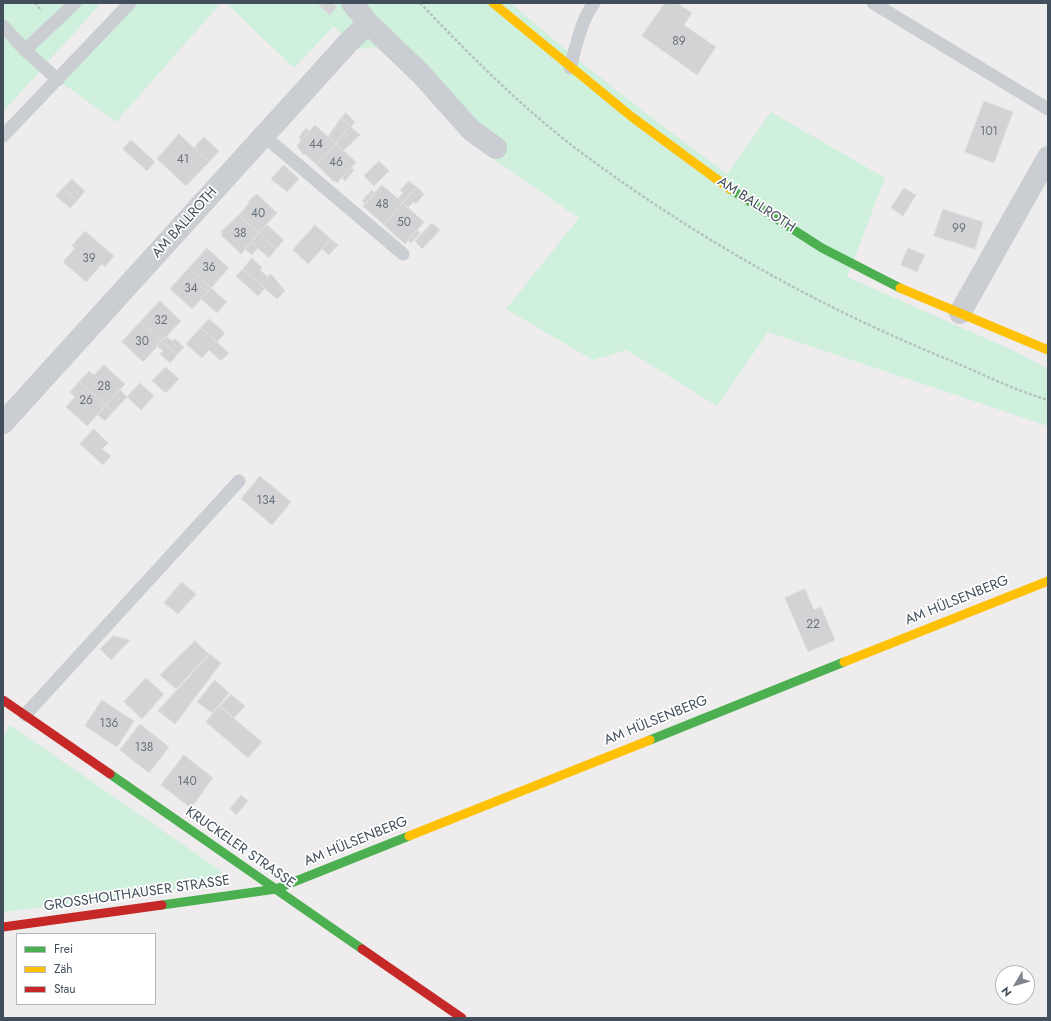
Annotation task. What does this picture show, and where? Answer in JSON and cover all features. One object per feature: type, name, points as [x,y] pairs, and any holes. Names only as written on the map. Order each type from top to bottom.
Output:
[{"type":"street","points":[[352,3],[368,23],[421,74],[471,130],[496,148]]},
{"type":"street","name":"AM BALLROTH","points":[[493,3],[570,68],[632,117],[728,188],[822,248],[888,283],[1048,350]]},
{"type":"street","name":"AM BALLROTH","points":[[3,423],[368,23]]},
{"type":"street","points":[[960,313],[1048,157]]},
{"type":"street","name":"AM HÜLSENBERG","points":[[276,889],[1048,581]]},
{"type":"street","name":"KRUCKELER STRASSE","points":[[3,700],[462,1018]]},
{"type":"street","name":"GROSSHOLTHAUSER STRASSE","points":[[3,927],[276,889]]},
{"type":"lane","points":[[25,50],[75,3]]},
{"type":"lane","points":[[3,136],[130,3]]},
{"type":"lane","points":[[570,68],[589,9],[594,3]]},
{"type":"lane","points":[[873,3],[1048,110]]},
{"type":"lane","points":[[3,26],[25,50],[58,80]]},
{"type":"lane","points":[[264,136],[403,254]]},
{"type":"lane","points":[[25,715],[238,481]]},
{"type":"path","points":[[420,3],[485,70],[573,146],[678,220],[792,288],[906,343],[1048,400]]},
{"type":"green space","points":[[3,3],[101,3],[3,112]]},
{"type":"green space","points":[[130,3],[221,3],[116,122],[58,80]]},
{"type":"green space","points":[[226,3],[511,3],[537,26],[644,112],[727,174],[771,112],[885,178],[847,277],[1014,351],[1048,369],[1048,426],[768,332],[717,406],[627,350],[593,360],[506,309],[579,218],[492,158],[455,125],[391,53],[373,47],[354,50],[334,26],[294,68]]},
{"type":"green space","points":[[10,725],[221,871],[223,876],[217,884],[3,912],[3,737]]},
{"type":"building","points":[[317,3],[332,3],[337,7],[330,15]]},
{"type":"building","points":[[665,3],[677,3],[692,13],[684,25],[716,47],[697,75],[642,36]]},
{"type":"building","points":[[984,101],[1013,112],[994,163],[965,152]]},
{"type":"building","points":[[346,113],[355,122],[351,127],[341,118]]},
{"type":"building","points":[[341,118],[350,126],[336,144],[328,137]]},
{"type":"building","points":[[315,125],[336,144],[317,165],[305,154],[304,155],[297,146]]},
{"type":"building","points":[[350,126],[360,135],[343,151],[336,144]]},
{"type":"building","points":[[306,128],[310,131],[302,140],[299,138]]},
{"type":"building","points":[[179,134],[209,162],[186,186],[157,159]]},
{"type":"building","points":[[204,137],[219,151],[209,162],[194,148]]},
{"type":"building","points":[[131,140],[155,162],[147,171],[123,149]]},
{"type":"building","points":[[336,144],[356,162],[337,183],[335,181],[334,182],[317,165]]},
{"type":"building","points":[[379,161],[389,171],[374,186],[364,176]]},
{"type":"building","points":[[284,165],[299,179],[287,192],[271,179]]},
{"type":"building","points":[[351,168],[354,170],[345,181],[342,178]]},
{"type":"building","points":[[72,179],[85,191],[77,201],[63,188]]},
{"type":"building","points":[[409,181],[417,187],[403,203],[398,198],[403,193],[400,190]]},
{"type":"building","points":[[382,185],[403,203],[384,225],[363,206]]},
{"type":"building","points":[[417,187],[424,194],[416,204],[413,202],[408,208],[403,203]]},
{"type":"building","points":[[63,188],[77,201],[70,208],[56,196]]},
{"type":"building","points":[[904,188],[916,195],[903,216],[891,208]]},
{"type":"building","points":[[372,190],[375,193],[365,204],[362,201]]},
{"type":"building","points":[[257,194],[277,213],[259,233],[239,215],[249,203],[248,202]]},
{"type":"building","points":[[403,203],[424,222],[405,244],[384,225]]},
{"type":"building","points":[[943,209],[983,222],[975,249],[934,236]]},
{"type":"building","points":[[239,215],[259,233],[241,254],[221,235],[223,233],[221,232]]},
{"type":"building","points":[[432,223],[440,230],[422,249],[415,241]]},
{"type":"building","points":[[267,225],[284,240],[276,249],[259,233]]},
{"type":"building","points":[[315,225],[331,239],[308,264],[293,250]]},
{"type":"building","points":[[417,230],[420,233],[411,243],[408,240]]},
{"type":"building","points":[[85,231],[114,256],[105,267],[102,264],[86,282],[63,262],[75,248],[72,246]]},
{"type":"building","points":[[259,233],[276,249],[269,258],[251,242]]},
{"type":"building","points":[[331,239],[338,245],[329,255],[322,249]]},
{"type":"building","points":[[251,242],[258,248],[252,255],[245,249]]},
{"type":"building","points":[[207,248],[229,268],[211,288],[189,268]]},
{"type":"building","points":[[908,248],[925,255],[917,272],[901,265]]},
{"type":"building","points":[[252,258],[262,267],[260,270],[268,277],[261,285],[243,269]]},
{"type":"building","points":[[189,268],[211,288],[192,309],[170,289]]},
{"type":"building","points":[[243,269],[265,288],[258,296],[236,276]]},
{"type":"building","points":[[271,274],[285,291],[277,299],[261,285]]},
{"type":"building","points":[[211,288],[227,302],[217,313],[201,299]]},
{"type":"building","points":[[160,301],[181,321],[162,341],[140,322]]},
{"type":"building","points":[[209,319],[225,333],[217,342],[201,328]]},
{"type":"building","points":[[140,322],[162,341],[143,362],[122,342]]},
{"type":"building","points":[[201,328],[229,353],[221,361],[209,350],[202,358],[186,344]]},
{"type":"building","points":[[166,336],[172,341],[175,339],[184,347],[177,355],[162,341]]},
{"type":"building","points":[[162,341],[177,355],[170,363],[160,354],[163,351],[157,346]]},
{"type":"building","points":[[104,365],[125,384],[106,405],[79,382],[89,371],[94,375]]},
{"type":"building","points":[[166,367],[179,379],[166,393],[152,381]]},
{"type":"building","points":[[79,382],[106,405],[87,426],[66,407],[75,397],[70,392]]},
{"type":"building","points":[[140,383],[154,396],[141,410],[127,397]]},
{"type":"building","points":[[120,390],[127,397],[113,412],[106,405]]},
{"type":"building","points":[[106,405],[113,412],[105,421],[98,415]]},
{"type":"building","points":[[94,429],[108,443],[102,449],[111,456],[103,465],[80,444]]},
{"type":"building","points":[[260,476],[291,502],[272,525],[241,499]]},
{"type":"building","points":[[182,582],[196,594],[178,614],[164,603]]},
{"type":"building","points":[[805,589],[814,610],[821,607],[835,640],[808,652],[785,598]]},
{"type":"building","points":[[113,636],[130,640],[111,660],[100,649]]},
{"type":"building","points":[[195,641],[209,654],[176,689],[160,675]]},
{"type":"building","points":[[210,654],[221,663],[175,724],[158,711]]},
{"type":"building","points":[[146,678],[164,694],[142,719],[124,702]]},
{"type":"building","points":[[215,680],[229,693],[212,713],[197,702]]},
{"type":"building","points":[[231,694],[245,706],[234,718],[220,706]]},
{"type":"building","points":[[102,700],[134,721],[117,747],[85,726]]},
{"type":"building","points":[[219,706],[262,742],[248,758],[206,722]]},
{"type":"building","points":[[140,724],[169,747],[149,773],[120,750]]},
{"type":"building","points":[[184,755],[213,778],[191,808],[161,785]]},
{"type":"building","points":[[241,795],[248,801],[236,815],[230,809]]},
{"type":"traffic: fast","points":[[730,189],[822,248],[900,288]]},
{"type":"traffic: fast","points":[[650,740],[844,662]]},
{"type":"traffic: fast","points":[[110,774],[362,949]]},
{"type":"traffic: fast","points":[[162,905],[276,889],[409,836]]},
{"type":"traffic: slow","points":[[493,3],[632,117],[730,189]]},
{"type":"traffic: slow","points":[[900,288],[1048,350]]},
{"type":"traffic: slow","points":[[844,662],[1048,581]]},
{"type":"traffic: slow","points":[[409,836],[650,740]]},
{"type":"traffic: jam","points":[[3,700],[110,774]]},
{"type":"traffic: jam","points":[[3,927],[162,905]]},
{"type":"traffic: jam","points":[[362,949],[462,1018]]}]
